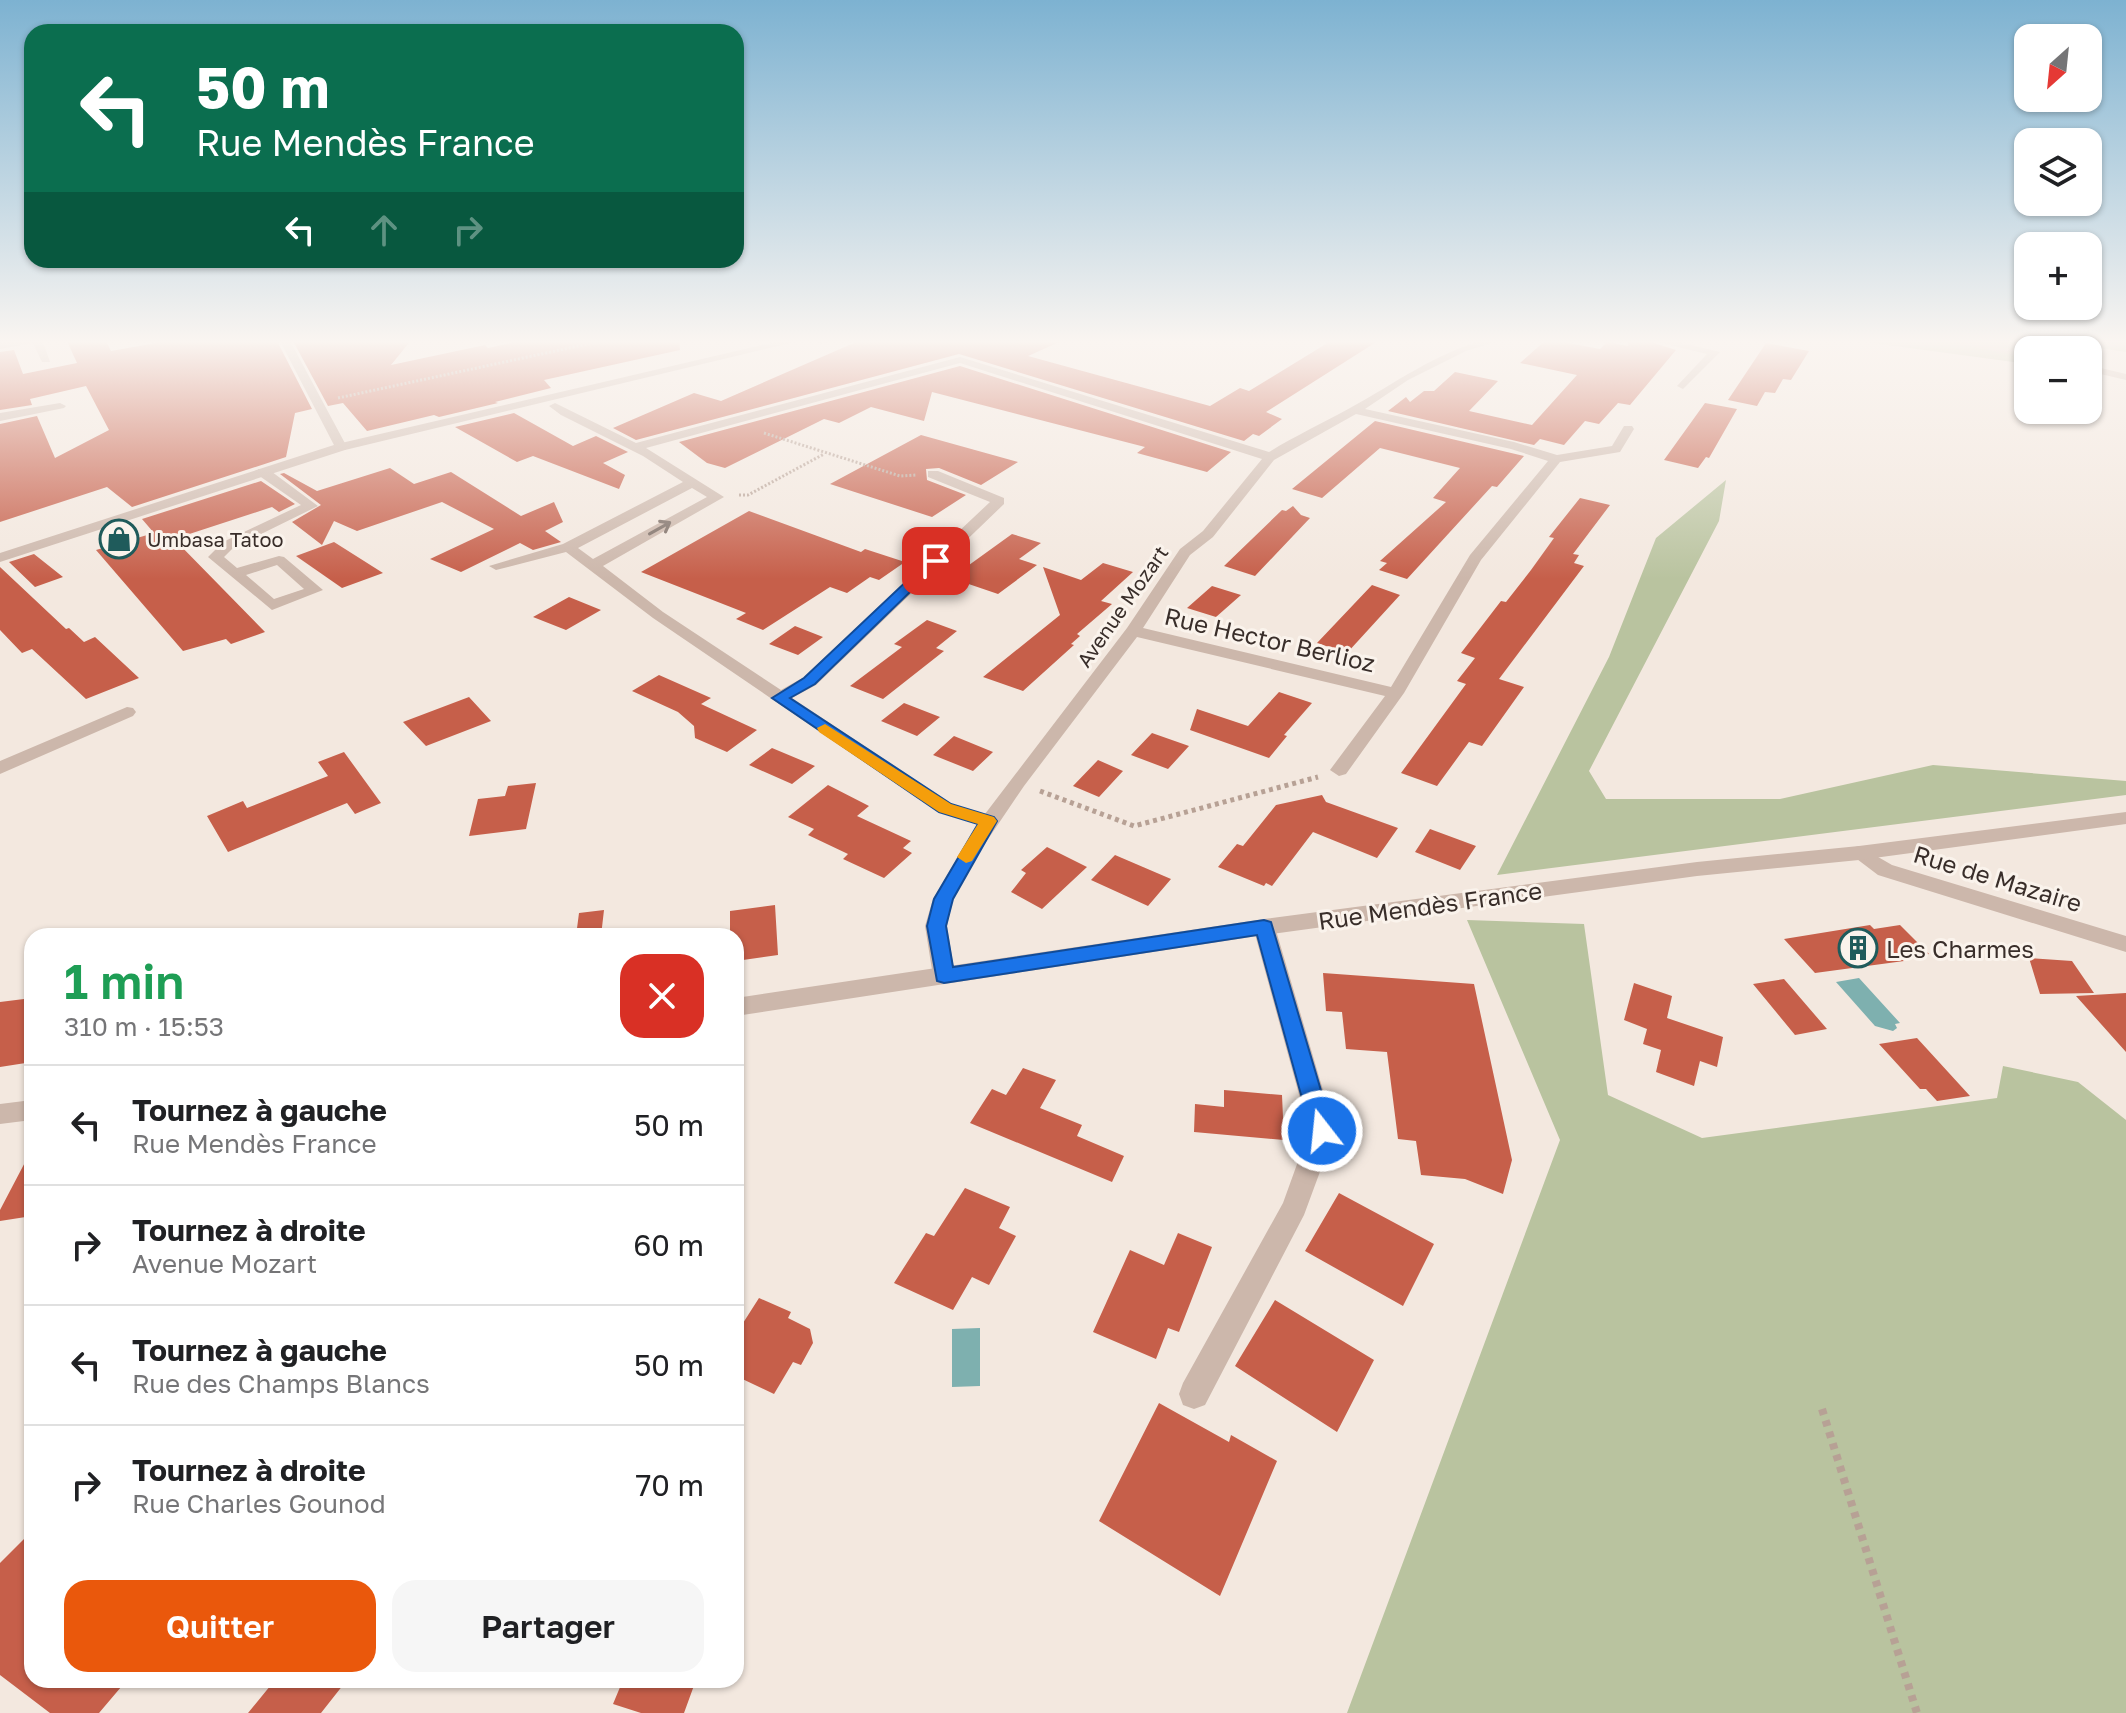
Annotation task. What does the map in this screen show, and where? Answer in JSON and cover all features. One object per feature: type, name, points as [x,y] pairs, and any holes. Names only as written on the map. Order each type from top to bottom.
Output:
[{"type":"street","points":[[328,419],[341,447]]},
{"type":"street","points":[[0,558],[341,447],[464,419]]},
{"type":"street","points":[[586,419],[612,439],[635,447],[681,472],[691,483],[717,497]]},
{"type":"street","points":[[635,447],[740,419]]},
{"type":"street","points":[[1148,419],[1270,457]]},
{"type":"street","name":"Avenue Mozart","points":[[944,976],[936,926],[943,899],[988,821],[1133,631],[1185,552],[1208,534],[1270,457],[1339,419]]},
{"type":"street","points":[[1394,419],[1514,446],[1556,459],[1616,449],[1628,429]]},
{"type":"street","name":"Rue Hector Berlioz","points":[[1339,770],[1396,693],[1475,558],[1556,459]]},
{"type":"street","points":[[235,574],[279,560],[315,590],[272,605],[235,574],[215,557],[228,545],[311,506],[263,472]]},
{"type":"street","points":[[779,698],[810,681],[999,501],[933,474]]},
{"type":"street","points":[[496,566],[568,547],[691,483]]},
{"type":"street","points":[[592,566],[717,497]]},
{"type":"street","points":[[568,547],[779,698],[945,808],[988,821]]},
{"type":"street","name":"Rue Hector Berlioz","points":[[1133,631],[1396,693]]},
{"type":"street","points":[[0,768],[127,712]]},
{"type":"street","name":"Rue Mendès France","points":[[744,1006],[1264,927],[1697,869],[1859,853],[2126,818]]},
{"type":"street","name":"Rue de Mazaire","points":[[1859,853],[1885,870],[2126,944]]},
{"type":"street","points":[[1194,1394],[1295,1207],[1322,1131],[1264,927]]},
{"type":"street","points":[[0,1114],[24,1111]]},
{"type":"path","points":[[732,421],[824,454],[900,476],[933,474]]},
{"type":"path","points":[[717,497],[748,495],[824,454]]},
{"type":"path","points":[[1017,782],[1134,826],[1339,770]]},
{"type":"path","points":[[1822,1409],[1917,1713]]},
{"type":"green space","points":[[1726,480],[1719,521],[1589,771],[1606,799],[1780,799],[1933,765],[2126,781],[2126,795],[1497,875],[1609,657],[1656,538]]},
{"type":"green space","points":[[1467,920],[1584,924],[1608,1095],[1702,1138],[1997,1098],[2003,1066],[2078,1082],[2126,1120],[2126,1713],[1347,1713],[1560,1140]]},
{"type":"water","points":[[1859,978],[1900,1023],[1895,1024],[1897,1028],[1893,1031],[1875,1026],[1836,982]]},
{"type":"water","points":[[980,1328],[980,1386],[952,1387],[952,1329]]},
{"type":"building","points":[[38,419],[55,458],[109,430],[103,419],[294,419],[286,457],[132,507],[107,487],[0,522],[0,424]]},
{"type":"building","points":[[357,419],[418,419],[367,431]]},
{"type":"building","points":[[489,419],[525,419],[573,446],[596,436],[628,452],[603,463],[625,475],[619,489],[533,456],[517,462],[455,427]]},
{"type":"building","points":[[634,419],[715,419],[636,440],[613,428]]},
{"type":"building","points":[[764,419],[847,419],[839,423],[824,419],[725,468],[707,463],[679,442]]},
{"type":"building","points":[[1036,419],[1127,419],[1231,452],[1207,472],[1137,453],[1145,447]]},
{"type":"building","points":[[1172,419],[1282,419],[1259,436],[1253,434],[1244,441]]},
{"type":"building","points":[[1422,419],[1505,419],[1532,425],[1537,419],[1604,419],[1599,424],[1585,421],[1564,445],[1540,439],[1534,445]]},
{"type":"building","points":[[1694,419],[1731,419],[1709,458],[1706,457],[1698,468],[1664,460]]},
{"type":"building","points":[[1375,421],[1524,456],[1497,487],[1492,486],[1407,579],[1379,570],[1387,563],[1380,561],[1446,502],[1433,498],[1460,468],[1380,448],[1322,498],[1292,489]]},
{"type":"building","points":[[921,435],[1018,462],[981,485],[939,468],[926,469],[927,480],[966,495],[932,517],[830,484]]},
{"type":"building","points":[[390,468],[414,484],[451,472],[521,516],[554,502],[563,522],[545,531],[561,542],[533,550],[520,543],[461,572],[430,559],[494,529],[442,502],[357,531],[334,521],[322,545],[292,522],[321,505],[280,474],[284,473],[317,491]]},
{"type":"building","points":[[261,481],[295,504],[279,512],[272,507],[174,539],[265,632],[231,644],[226,639],[183,651],[96,550],[154,533],[142,519]]},
{"type":"building","points":[[1580,498],[1610,505],[1573,554],[1579,555],[1574,563],[1584,566],[1499,679],[1524,687],[1482,746],[1469,742],[1437,786],[1401,773],[1466,684],[1457,681],[1475,658],[1461,653],[1501,601],[1506,602],[1531,570],[1554,538],[1549,537]]},
{"type":"building","points":[[1293,506],[1301,515],[1310,518],[1255,576],[1224,566],[1282,510]]},
{"type":"building","points":[[749,511],[861,552],[865,549],[905,562],[879,580],[870,577],[847,593],[830,587],[763,630],[736,619],[746,613],[641,572]]},
{"type":"building","points":[[1012,534],[1041,543],[1019,559],[1037,565],[998,594],[951,578]]},
{"type":"building","points":[[334,542],[383,573],[342,588],[296,556]]},
{"type":"building","points":[[34,554],[63,577],[35,587],[9,562]]},
{"type":"building","points":[[1103,563],[1133,572],[1101,601],[1112,604],[1077,634],[1080,636],[1071,644],[1074,645],[1023,691],[983,677],[1060,615],[1043,567],[1081,580]]},
{"type":"building","points":[[0,567],[66,629],[69,628],[84,642],[95,637],[139,678],[86,699],[32,649],[22,653],[0,630]]},
{"type":"building","points":[[1372,585],[1400,595],[1347,653],[1317,643]]},
{"type":"building","points":[[1212,586],[1241,595],[1216,617],[1187,608]]},
{"type":"building","points":[[569,597],[601,610],[566,630],[533,617]]},
{"type":"building","points":[[927,620],[957,631],[936,648],[944,651],[883,699],[850,686],[902,647],[894,644]]},
{"type":"building","points":[[795,626],[823,637],[798,655],[769,644]]},
{"type":"building","points":[[659,675],[711,698],[701,704],[757,730],[727,752],[695,738],[694,726],[678,712],[632,691]]},
{"type":"building","points":[[1279,692],[1312,703],[1269,758],[1190,730],[1197,709],[1248,726]]},
{"type":"building","points":[[469,697],[491,721],[426,746],[403,722]]},
{"type":"building","points":[[904,703],[940,717],[917,736],[881,721]]},
{"type":"building","points":[[1152,733],[1189,746],[1168,769],[1131,755]]},
{"type":"building","points":[[954,736],[993,752],[973,771],[933,755]]},
{"type":"building","points":[[772,748],[815,766],[792,784],[749,765]]},
{"type":"building","points":[[344,752],[381,803],[355,814],[347,803],[228,852],[207,816],[243,801],[247,808],[328,776],[318,762]]},
{"type":"building","points":[[1098,760],[1123,771],[1099,797],[1073,786]]},
{"type":"building","points":[[536,783],[526,829],[469,836],[478,799],[505,796],[508,786]]},
{"type":"building","points":[[828,785],[869,806],[857,816],[911,841],[903,848],[912,853],[884,878],[843,859],[848,854],[808,835],[814,829],[788,817]]},
{"type":"building","points":[[1322,795],[1326,802],[1398,828],[1377,858],[1313,832],[1272,886],[1266,883],[1264,886],[1218,867],[1237,844],[1243,846],[1276,805]]},
{"type":"building","points":[[1430,829],[1476,846],[1460,870],[1415,852]]},
{"type":"building","points":[[1047,847],[1087,867],[1042,909],[1011,892],[1026,873],[1021,870]]},
{"type":"building","points":[[1115,855],[1171,879],[1148,906],[1091,880]]},
{"type":"building","points":[[775,905],[778,955],[744,960],[744,928],[730,928],[730,911]]},
{"type":"building","points":[[604,910],[602,928],[577,928],[579,913]]},
{"type":"building","name":"Les Charmes","points":[[1870,925],[1874,929],[1900,925],[1929,954],[1902,959],[1904,961],[1815,973],[1784,939]]},
{"type":"building","points":[[2029,958],[2072,961],[2094,993],[2040,994]]},
{"type":"building","points":[[1323,973],[1474,984],[1512,1160],[1503,1194],[1465,1179],[1421,1175],[1416,1141],[1398,1139],[1387,1052],[1346,1049],[1342,1012],[1326,1011]]},
{"type":"building","points":[[1784,979],[1827,1029],[1795,1035],[1753,984]]},
{"type":"building","points":[[1634,983],[1672,996],[1667,1018],[1723,1037],[1717,1067],[1700,1061],[1694,1086],[1656,1072],[1661,1050],[1643,1044],[1647,1029],[1624,1020]]},
{"type":"building","points":[[2126,993],[2126,1052],[2076,996]]},
{"type":"building","points":[[24,999],[24,1063],[0,1067],[0,1002]]},
{"type":"building","points":[[1917,1038],[1970,1096],[1937,1101],[1926,1089],[1920,1089],[1879,1044]]},
{"type":"building","points":[[1023,1068],[1056,1080],[1040,1108],[1082,1125],[1077,1136],[1124,1156],[1112,1182],[970,1123],[992,1089],[1006,1095]]},
{"type":"building","points":[[1224,1090],[1282,1095],[1284,1140],[1194,1132],[1195,1104],[1224,1107]]},
{"type":"building","points":[[24,1164],[24,1217],[0,1221],[0,1210]]},
{"type":"building","points":[[965,1188],[1010,1207],[999,1228],[1016,1236],[989,1285],[972,1277],[953,1310],[894,1283],[926,1233],[934,1236]]},
{"type":"building","points":[[1339,1193],[1434,1244],[1403,1306],[1305,1251]]},
{"type":"building","points":[[1178,1233],[1212,1247],[1179,1332],[1168,1328],[1156,1359],[1093,1332],[1130,1250],[1164,1265]]},
{"type":"building","points":[[759,1298],[791,1312],[788,1318],[810,1329],[813,1343],[801,1365],[793,1362],[774,1394],[744,1380],[744,1321]]},
{"type":"building","points":[[1275,1300],[1374,1360],[1337,1432],[1235,1366]]},
{"type":"building","points":[[1159,1403],[1229,1442],[1231,1435],[1277,1461],[1220,1596],[1099,1521]]},
{"type":"building","points":[[24,1539],[24,1688],[120,1688],[99,1713],[50,1713],[0,1675],[0,1563]]},
{"type":"building","points":[[268,1688],[341,1688],[321,1713],[248,1713]]},
{"type":"building","points":[[620,1688],[693,1688],[684,1713],[641,1713],[613,1704]]},
{"type":"slow traffic","points":[[825,728],[945,808],[988,821],[966,857]]},
{"type":"place","name":"Umbasa Tatoo","points":[[119,539]]},
{"type":"place","name":"Les Charmes","points":[[1858,948]]},
{"type":"route","points":[[936,561],[810,681],[779,698],[945,808],[988,821],[943,899],[936,926],[944,976],[1264,927],[1322,1131]]}]
